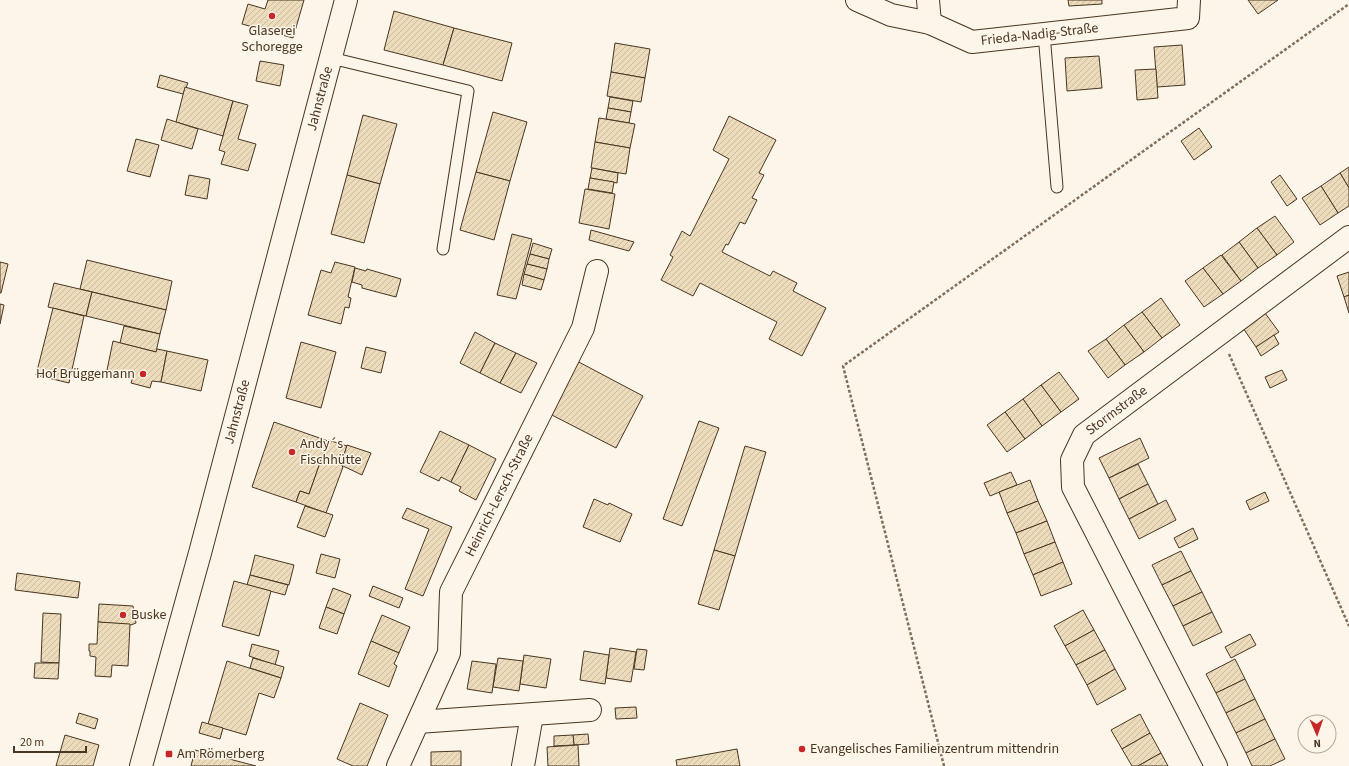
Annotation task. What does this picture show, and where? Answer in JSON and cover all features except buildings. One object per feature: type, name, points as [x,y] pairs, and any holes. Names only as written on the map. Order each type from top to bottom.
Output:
[{"type":"street","name":"Jahnstraße","points":[[141,766],[200,553],[346,0]]},
{"type":"street","name":"Frieda-Nadig-Straße","points":[[858,0],[891,15],[930,23],[972,42],[1188,18],[1188,0]]},
{"type":"street","points":[[928,0],[930,23]]},
{"type":"street","name":"Stormstraße","points":[[1216,766],[1073,487],[1072,460],[1084,435],[1349,238]]},
{"type":"street","name":"Heinrich-Lersch-Straße","points":[[398,766],[449,653],[451,592],[583,328],[597,271]]},
{"type":"street","points":[[418,722],[590,710]]},
{"type":"street","points":[[523,766],[532,715]]},
{"type":"lane","points":[[1044,34],[1057,187]]},
{"type":"lane","name":"Jahnstraße","points":[[331,58],[468,91],[443,249]]},
{"type":"path","points":[[944,766],[843,366],[1349,4]]},
{"type":"path","points":[[1220,334],[1349,626]]},
{"type":"place","name":"Glaserei Schoregge","points":[[272,16]]},
{"type":"place","name":"Hof Brüggemann","points":[[143,374]]},
{"type":"place","name":"Andy´s Fischhütte","points":[[292,452]]},
{"type":"place","name":"Buske","points":[[123,615]]},
{"type":"place","name":"Evangelisches Familienzentrum mittendrin","points":[[802,749]]},
{"type":"place","name":"Am Römerberg","points":[[169,754]]}]
